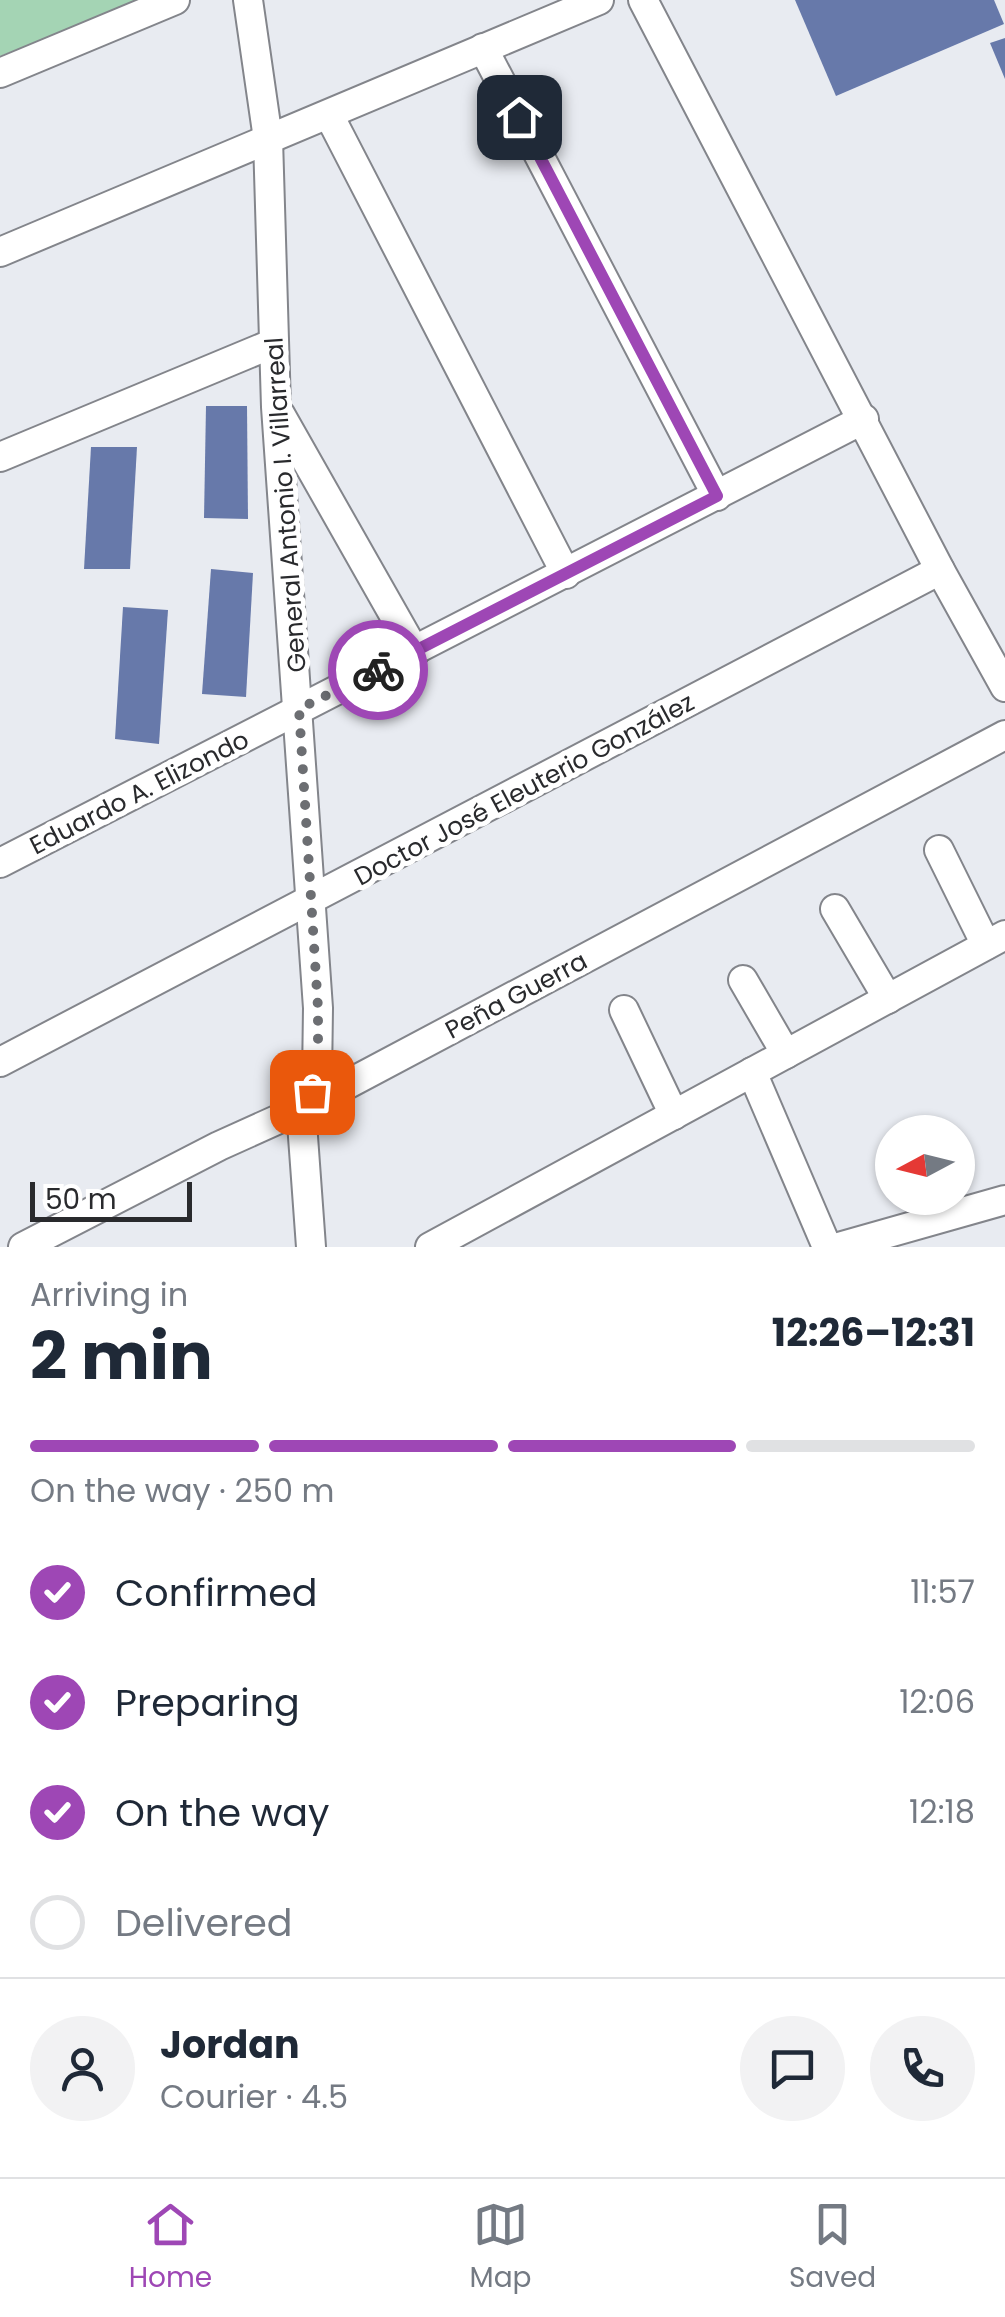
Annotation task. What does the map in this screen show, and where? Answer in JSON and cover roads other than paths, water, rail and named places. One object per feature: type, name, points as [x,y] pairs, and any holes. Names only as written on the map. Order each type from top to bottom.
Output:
[{"type":"street","points":[[0,74],[175,0]]},
{"type":"street","name":"General Antonio I. Villarreal","points":[[248,0],[268,139],[276,408],[311,900],[318,1065],[312,1092],[301,1109],[311,1247]]},
{"type":"street","points":[[0,252],[599,0]]},
{"type":"street","points":[[643,0],[1005,688]]},
{"type":"street","points":[[483,48],[717,496]]},
{"type":"street","points":[[329,115],[566,574]]},
{"type":"street","points":[[0,458],[274,343]]},
{"type":"street","points":[[276,408],[415,652]]},
{"type":"street","name":"Eduardo A. Elizondo","points":[[0,863],[864,418]]},
{"type":"street","name":"Doctor José Eleuterio González","points":[[0,1062],[940,570]]},
{"type":"street","name":"Peña Guerra","points":[[23,1247],[219,1146],[301,1109],[1005,735]]},
{"type":"street","points":[[430,1247],[996,940],[939,850]]},
{"type":"street","points":[[835,909],[888,999]]},
{"type":"street","points":[[742,980],[786,1054]]},
{"type":"street","points":[[624,1010],[674,1115]]},
{"type":"street","points":[[752,1072],[826,1247]]},
{"type":"street","points":[[839,1247],[1005,1200]]}]
